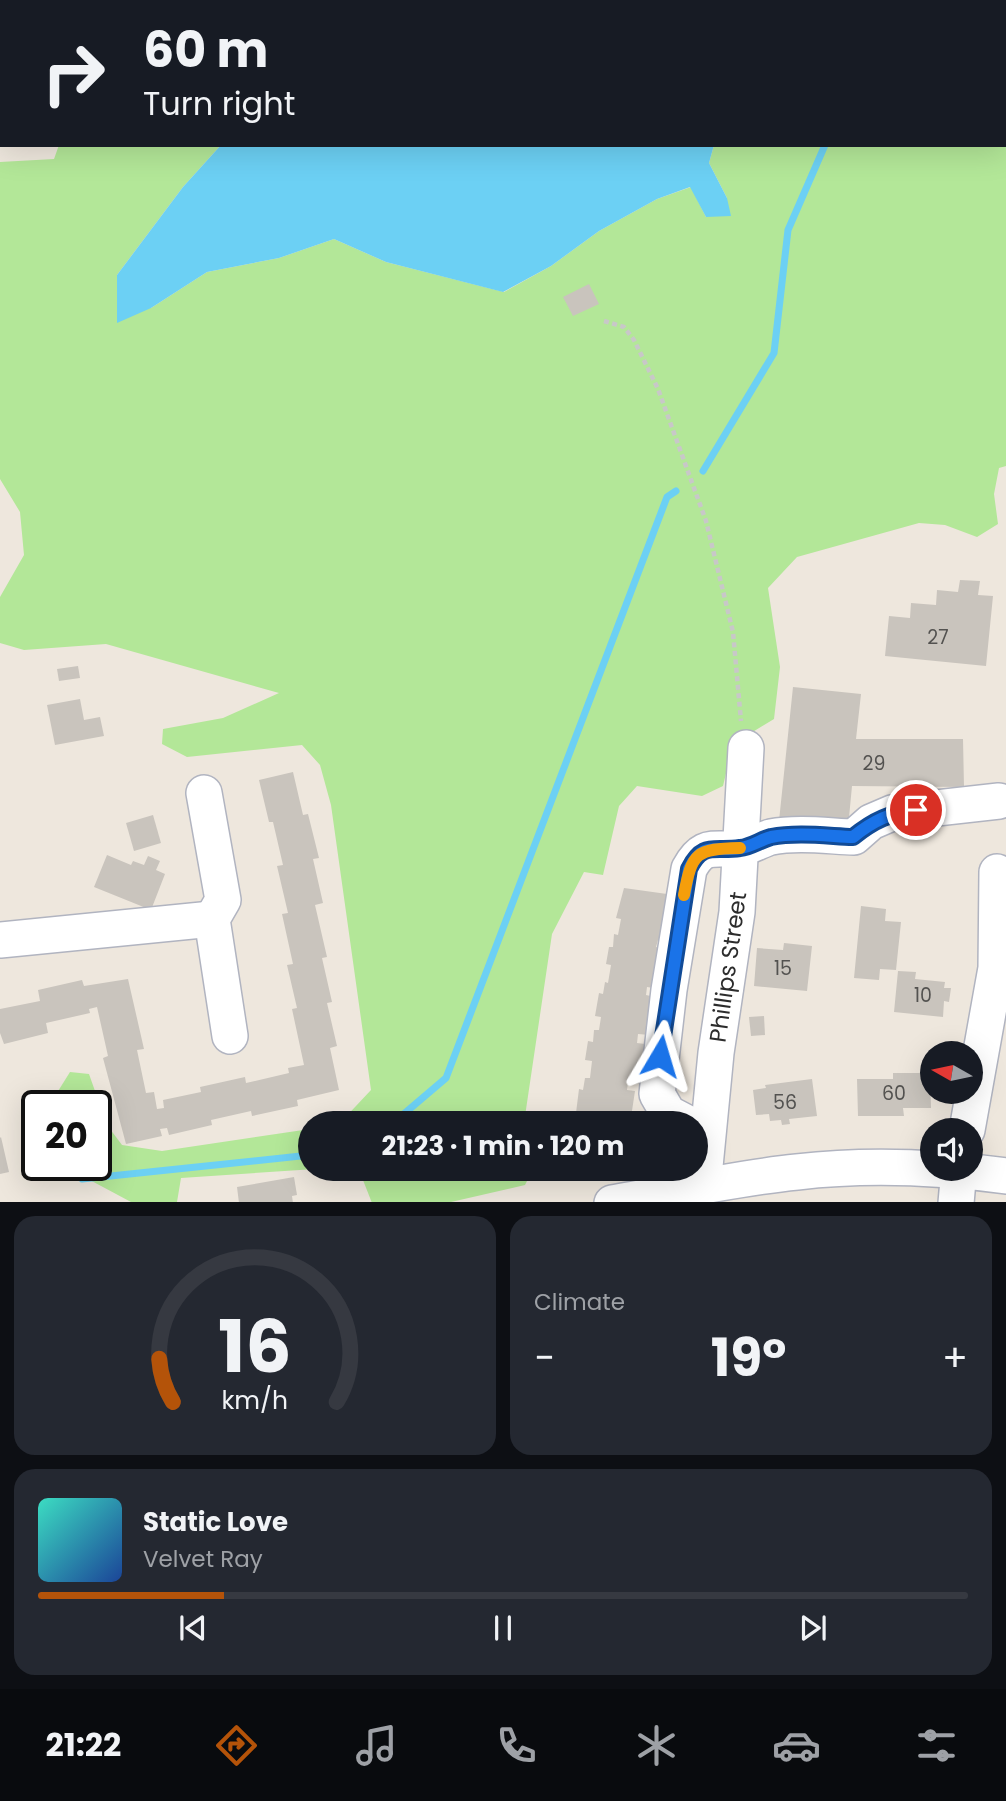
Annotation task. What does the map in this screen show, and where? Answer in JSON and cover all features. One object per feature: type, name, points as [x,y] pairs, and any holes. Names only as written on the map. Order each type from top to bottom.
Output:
[{"type":"street","name":"Phillips Street","points":[[701,1111],[716,1053],[737,912],[746,748]]},
{"type":"street","points":[[204,793],[223,900],[212,919],[230,1036]]},
{"type":"street","points":[[667,1111],[657,1094],[669,990],[689,869],[695,857],[708,849],[741,848],[785,835],[853,837],[871,822],[892,813],[999,801]]},
{"type":"street","points":[[969,1118],[996,968],[998,872]]},
{"type":"street","points":[[0,940],[212,919]]},
{"type":"street","points":[[612,1202],[798,1171],[883,1168],[920,1174]]},
{"type":"street","points":[[983,1178],[1006,1176]]},
{"type":"street","name":"Phillips Street","points":[[702,1181],[703,1187]]},
{"type":"path","points":[[604,321],[624,327],[634,340],[658,389],[706,521],[733,632],[738,702],[746,748]]},
{"type":"green space","points":[[58,147],[219,147],[183,187],[117,275],[151,308],[207,272],[279,258],[334,239],[386,262],[504,292],[551,266],[599,231],[657,199],[691,187],[706,217],[727,198],[709,163],[713,147],[1006,147],[1006,466],[999,468],[994,494],[998,524],[977,537],[945,525],[919,523],[797,557],[768,588],[780,667],[774,719],[733,744],[723,786],[702,796],[637,786],[619,806],[603,875],[584,872],[552,934],[526,1111],[351,1111],[371,1090],[331,805],[320,765],[302,745],[187,757],[162,744],[163,729],[223,718],[279,693],[106,644],[24,650],[0,643],[0,597],[24,555],[20,512],[0,479],[0,162],[54,159]]},
{"type":"green space","points":[[70,1072],[89,1074],[95,1090],[59,1090]]},
{"type":"green space","points":[[298,1131],[298,1170],[181,1178],[177,1202],[131,1202],[92,1181],[112,1181],[112,1132],[122,1145],[162,1151]]},
{"type":"green space","points":[[363,1181],[527,1181],[525,1185],[451,1202],[372,1202]]},
{"type":"water","points":[[219,147],[713,147],[709,163],[727,198],[731,216],[706,217],[690,187],[657,199],[599,231],[551,266],[503,292],[386,262],[334,239],[279,258],[207,272],[151,308],[117,323],[117,275],[183,187]]},
{"type":"building","points":[[589,284],[599,304],[573,316],[563,297]]},
{"type":"building","points":[[960,580],[980,581],[978,595],[993,596],[986,666],[885,656],[889,616],[910,618],[911,603],[936,605],[937,590],[958,592]]},
{"type":"building","points":[[78,666],[80,678],[59,681],[57,669]]},
{"type":"building","points":[[793,687],[861,694],[856,739],[963,739],[964,787],[852,786],[848,828],[779,821]]},
{"type":"building","points":[[80,699],[84,720],[100,717],[104,736],[55,745],[47,705]]},
{"type":"building","points":[[293,772],[303,815],[308,814],[319,858],[313,859],[323,903],[315,905],[327,957],[322,958],[332,1002],[327,1003],[337,1046],[330,1048],[339,1090],[297,1100],[298,1106],[252,1116],[251,1111],[211,1120],[212,1125],[169,1135],[167,1128],[160,1129],[162,1136],[126,1144],[103,1058],[108,1056],[97,1007],[89,1009],[90,1013],[46,1023],[48,1033],[4,1044],[0,1033],[0,1009],[40,1001],[38,990],[82,980],[84,986],[128,979],[144,1049],[137,1050],[146,1093],[154,1092],[157,1109],[164,1108],[163,1100],[201,1092],[200,1087],[245,1077],[246,1083],[289,1073],[288,1068],[304,1065],[292,1009],[297,1008],[287,965],[293,964],[282,914],[288,913],[277,866],[283,865],[259,780]]},
{"type":"building","points":[[153,815],[161,843],[134,851],[126,823]]},
{"type":"building","points":[[107,855],[131,865],[133,861],[144,865],[148,856],[160,861],[156,870],[165,874],[151,910],[94,887]]},
{"type":"building","points":[[624,888],[667,894],[668,941],[658,940],[656,947],[665,949],[660,989],[647,987],[646,995],[655,997],[650,1035],[638,1034],[637,1043],[645,1044],[639,1084],[628,1082],[627,1090],[635,1091],[632,1111],[576,1111],[579,1089],[583,1090],[585,1078],[590,1078],[592,1061],[585,1060],[588,1041],[593,1042],[594,1030],[599,1030],[601,1017],[595,1016],[599,993],[603,994],[605,982],[608,983],[611,965],[606,964],[609,947],[613,947],[614,934],[618,935],[621,919],[616,918]]},
{"type":"building","points":[[861,906],[886,909],[885,921],[901,922],[896,970],[880,969],[879,980],[854,978]]},
{"type":"building","points":[[784,943],[812,946],[807,991],[754,986],[757,948],[783,950]]},
{"type":"building","points":[[898,971],[916,972],[915,979],[945,982],[944,988],[951,988],[949,1002],[944,1001],[943,1017],[894,1012]]},
{"type":"building","points":[[764,1016],[765,1035],[751,1036],[749,1017]]},
{"type":"building","points":[[893,1073],[920,1073],[920,1104],[931,1104],[931,1108],[903,1108],[904,1116],[858,1116],[857,1079],[893,1079]]},
{"type":"building","points":[[812,1079],[817,1116],[789,1119],[790,1124],[782,1125],[781,1120],[770,1121],[769,1114],[756,1115],[753,1090],[766,1088],[765,1085]]},
{"type":"building","points":[[0,1138],[9,1172],[0,1174]]},
{"type":"building","points":[[294,1177],[297,1195],[292,1196],[293,1202],[239,1202],[237,1187]]},
{"type":"waterway","points":[[703,471],[774,353],[788,230],[824,147]]},
{"type":"waterway","points":[[407,1111],[446,1078],[667,497],[676,491]]},
{"type":"waterway","points":[[112,1176],[298,1156]]},
{"type":"slow traffic","points":[[684,895],[689,869],[695,857],[708,849],[740,848]]},
{"type":"route","points":[[660,1056],[689,869],[695,857],[708,849],[741,848],[785,835],[853,837],[871,822],[892,813],[916,810]]}]
